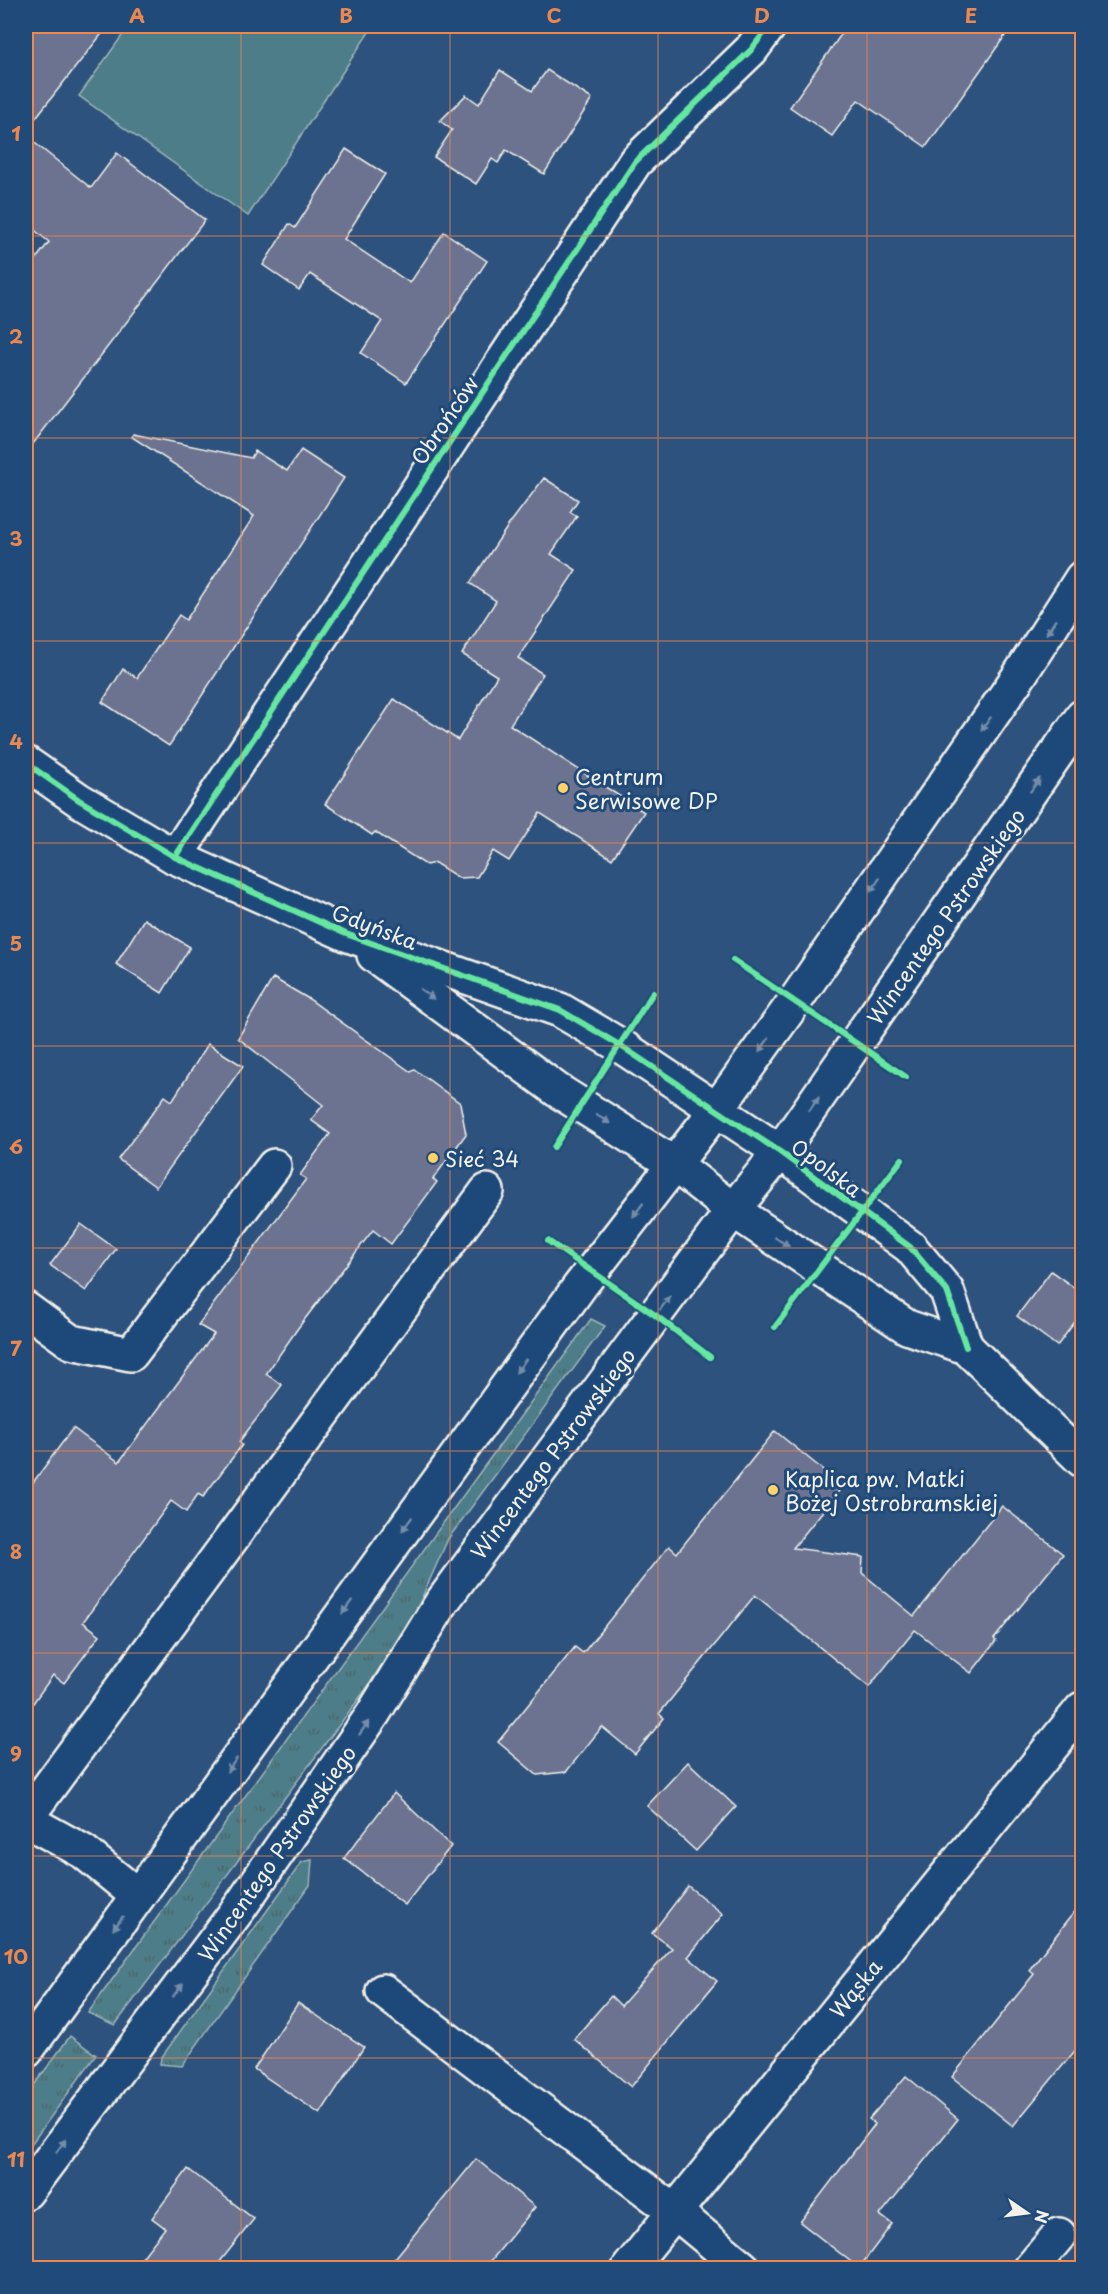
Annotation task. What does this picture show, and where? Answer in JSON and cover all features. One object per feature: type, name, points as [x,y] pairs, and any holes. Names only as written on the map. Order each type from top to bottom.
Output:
[{"type":"street","name":"Obrońców","points":[[175,857],[635,162],[751,50],[769,26]]},
{"type":"street","points":[[26,2051],[580,1286],[717,1108],[795,1001],[966,754],[1083,578]]},
{"type":"street","name":"Wincentego Pstrowskiego","points":[[26,2192],[240,1907],[373,1714],[442,1602],[734,1210],[780,1152],[1083,717]]},
{"type":"street","name":"Gdyńska","points":[[26,763],[79,800],[175,857],[346,934],[560,1010],[717,1108]]},
{"type":"street","name":"Gdyńska","points":[[346,934],[557,1090],[674,1164],[734,1210]]},
{"type":"street","name":"Opolska","points":[[717,1108],[910,1247],[947,1290],[966,1347]]},
{"type":"street","points":[[26,1309],[71,1342],[131,1354],[274,1166]]},
{"type":"street","points":[[138,1896],[84,1852],[26,1819],[487,1191]]},
{"type":"street","name":"Opolska","points":[[734,1210],[907,1327],[966,1347],[1077,1441]]},
{"type":"street","name":"Wąska","points":[[629,2268],[1083,1709]]},
{"type":"street","points":[[383,1991],[674,2211],[743,2268]]},
{"type":"street","points":[[1031,2268],[1059,2235]]},
{"type":"green space","points":[[129,26],[373,26],[248,216],[79,96]]},
{"type":"green space","points":[[591,1319],[605,1326],[448,1539],[415,1613],[369,1685],[115,2025],[88,2013]]},
{"type":"green space","points":[[312,1860],[310,1885],[182,2066],[160,2064],[161,2058],[302,1862]]},
{"type":"green space","points":[[70,2036],[96,2055],[26,2151],[26,2096]]},
{"type":"building","points":[[26,26],[108,26],[26,130]]},
{"type":"building","points":[[847,26],[1012,26],[926,147],[858,100],[832,136],[790,107]]},
{"type":"building","points":[[500,70],[532,91],[547,70],[592,99],[544,174],[506,150],[498,163],[492,159],[476,184],[434,157],[452,130],[440,121],[466,95],[479,104]]},
{"type":"building","points":[[26,136],[91,188],[117,153],[205,220],[26,453],[26,272],[49,242],[26,223]]},
{"type":"building","points":[[346,149],[385,174],[344,239],[410,283],[444,232],[487,261],[406,383],[361,353],[382,321],[310,274],[299,290],[263,265],[289,224],[295,228]]},
{"type":"building","points":[[133,434],[251,458],[255,451],[287,471],[301,450],[344,478],[169,746],[102,702],[123,669],[137,678],[179,615],[186,620],[254,516],[132,437]]},
{"type":"building","points":[[544,478],[578,500],[570,512],[577,516],[551,554],[576,570],[518,658],[543,674],[510,725],[644,812],[612,859],[540,813],[509,861],[493,851],[477,877],[459,878],[435,863],[426,865],[375,832],[372,835],[325,804],[394,699],[458,740],[497,676],[462,654],[496,601],[470,583]]},
{"type":"building","points":[[144,919],[190,947],[162,993],[116,964]]},
{"type":"building","points":[[273,978],[309,999],[411,1072],[414,1069],[460,1103],[466,1134],[433,1179],[437,1182],[391,1244],[373,1230],[298,1328],[266,1374],[282,1385],[239,1442],[242,1445],[203,1497],[198,1494],[186,1512],[171,1501],[83,1622],[100,1635],[64,1683],[53,1675],[26,1713],[26,1492],[73,1428],[119,1462],[214,1334],[198,1325],[306,1179],[300,1175],[330,1134],[311,1120],[323,1105],[238,1038]]},
{"type":"building","points":[[208,1044],[243,1066],[156,1187],[118,1159],[165,1096],[172,1101]]},
{"type":"building","points":[[81,1224],[116,1249],[86,1291],[50,1265]]},
{"type":"building","points":[[1051,1271],[1083,1294],[1083,1311],[1057,1346],[1017,1316]]},
{"type":"building","points":[[775,1431],[843,1486],[793,1548],[863,1557],[862,1573],[914,1616],[1002,1506],[1063,1554],[994,1639],[996,1641],[971,1673],[915,1630],[869,1687],[755,1595],[659,1714],[664,1718],[635,1754],[602,1727],[566,1772],[537,1775],[498,1742],[575,1647],[583,1653],[669,1546],[677,1553]]},
{"type":"building","points":[[688,1762],[736,1807],[696,1851],[647,1806]]},
{"type":"building","points":[[394,1793],[451,1846],[405,1905],[344,1858]]},
{"type":"building","points":[[688,1886],[723,1914],[688,1957],[717,1981],[631,2087],[574,2039],[611,1996],[621,2006],[672,1948],[652,1933]]},
{"type":"building","points":[[1083,1901],[1083,2041],[1013,2126],[952,2077],[1034,1974],[1029,1970]]},
{"type":"building","points":[[298,2003],[364,2047],[320,2114],[254,2069]]},
{"type":"building","points":[[906,2076],[958,2119],[880,2215],[892,2224],[859,2268],[800,2222],[875,2124],[869,2119]]},
{"type":"building","points":[[476,2159],[535,2207],[485,2268],[387,2268]]},
{"type":"building","points":[[188,2169],[254,2219],[215,2268],[134,2268],[165,2228],[152,2218]]},
{"type":"cycle path","points":[[175,857],[635,162],[751,50],[769,26]]},
{"type":"cycle path","points":[[26,763],[79,800],[175,857],[346,934],[560,1010],[621,1046],[780,1152],[910,1247],[947,1291],[966,1347]]},
{"type":"cycle path","points":[[733,960],[906,1077]]},
{"type":"cycle path","points":[[554,1147],[653,993]]},
{"type":"cycle path","points":[[775,1327],[902,1159]]},
{"type":"cycle path","points":[[548,1241],[655,1315],[710,1357]]},
{"type":"place","name":"Centrum Serwisowe DP","points":[[563,788]]},
{"type":"place","name":"Sieć 34","points":[[433,1158]]},
{"type":"place","name":"Kaplica pw. Matki Bożej Ostrobramskiej","points":[[773,1490]]}]
